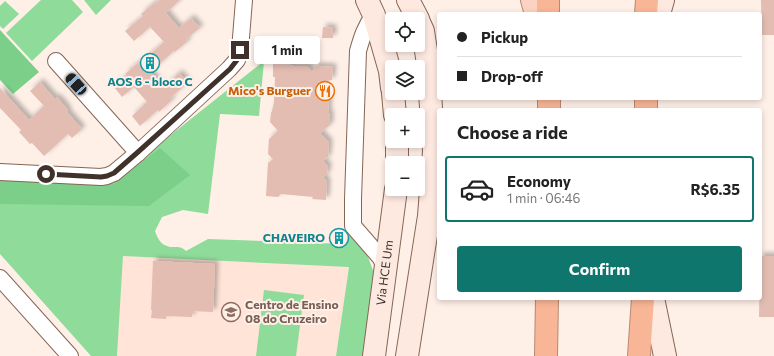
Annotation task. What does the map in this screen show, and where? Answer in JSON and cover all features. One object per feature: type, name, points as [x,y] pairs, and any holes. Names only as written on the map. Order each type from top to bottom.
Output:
[{"type":"highway","points":[[548,0],[548,12]]},
{"type":"highway","points":[[646,0],[646,12]]},
{"type":"highway","points":[[546,356],[547,300]]},
{"type":"highway","points":[[639,356],[643,300]]},
{"type":"main road","points":[[408,0],[414,12]]},
{"type":"main road","points":[[532,0],[535,12]]},
{"type":"main road","points":[[660,12],[663,0]]},
{"type":"main road","points":[[371,8],[387,60]]},
{"type":"main road","points":[[407,356],[429,216],[434,151],[428,64],[425,44]]},
{"type":"main road","name":"Via HCE Um","points":[[374,356],[395,196]]},
{"type":"main road","points":[[653,300],[665,356]]},
{"type":"street","points":[[0,172],[101,177],[114,173],[230,69],[237,60],[240,50],[244,0]]},
{"type":"street","points":[[371,8],[369,22],[362,35],[358,51],[353,226],[380,257],[386,268]]},
{"type":"street","points":[[56,61],[138,152]]},
{"type":"street","points":[[0,278],[0,288]]},
{"type":"street","points":[[0,278],[70,356]]},
{"type":"shaded area","name":"Centro de Ensino 08 do Cruzeiro","points":[[123,256],[349,267],[336,356],[117,356]]},
{"type":"green space","points":[[41,0],[72,0],[83,12],[32,61],[6,33]]},
{"type":"green space","points":[[84,0],[111,0],[96,15]]},
{"type":"green space","points":[[5,1],[19,14],[3,29],[0,26],[0,6]]},
{"type":"green space","points":[[0,30],[39,72],[13,94],[0,80]]},
{"type":"green space","points":[[264,61],[259,116],[220,114],[208,214],[183,210],[162,217],[155,231],[162,244],[170,247],[179,247],[186,251],[208,239],[346,244],[348,234],[367,254],[376,279],[365,356],[336,356],[349,267],[123,256],[117,356],[91,356],[0,254],[0,169],[114,180]]},
{"type":"green space","points":[[160,148],[190,175],[149,206],[0,204],[0,176],[54,181],[114,184]]},
{"type":"green space","points":[[264,290],[304,295],[296,356],[256,356]]},
{"type":"building","name":"AOS 6 - bloco C","points":[[160,0],[180,0],[166,13],[179,28],[191,18],[200,28],[186,39],[188,41],[150,72],[163,88],[179,73],[188,83],[170,98],[172,100],[159,112],[158,110],[140,126],[132,116],[147,102],[134,87],[122,97],[114,87],[127,75],[125,74],[164,42],[150,27],[134,41],[125,31],[143,16],[141,14]]},
{"type":"building","points":[[761,0],[774,0],[774,35],[762,35]]},
{"type":"building","points":[[323,27],[333,28],[333,38],[322,38]]},
{"type":"building","points":[[273,64],[291,65],[297,67],[307,66],[312,72],[316,66],[333,67],[332,80],[317,83],[329,94],[328,114],[330,113],[330,125],[320,133],[329,142],[328,157],[323,161],[328,166],[327,174],[323,177],[327,182],[326,200],[312,199],[313,197],[281,194],[278,197],[266,196],[268,163],[273,159],[268,154],[269,139],[278,131],[270,122],[274,102],[275,77],[273,77]]},
{"type":"building","points":[[40,82],[55,99],[57,97],[68,110],[67,112],[82,129],[72,138],[68,134],[44,156],[19,132],[21,130],[0,108],[0,88],[29,120],[44,106],[30,91]]},
{"type":"building","points":[[762,256],[774,256],[774,317],[759,317],[759,300],[762,300]]},
{"type":"building","points":[[153,261],[215,264],[213,312],[192,311],[192,317],[166,316],[166,319],[151,318]]},
{"type":"place","name":"AOS 6 - bloco C","points":[[150,63]]},
{"type":"place","name":"Mico's Burguer","points":[[325,91]]},
{"type":"place","name":"CHAVEIRO","points":[[339,238]]},
{"type":"place","name":"Centro de Ensino 08 do Cruzeiro","points":[[231,312]]},
{"type":"route","points":[[46,174],[101,177],[114,173],[230,69],[237,60],[240,50]]}]
